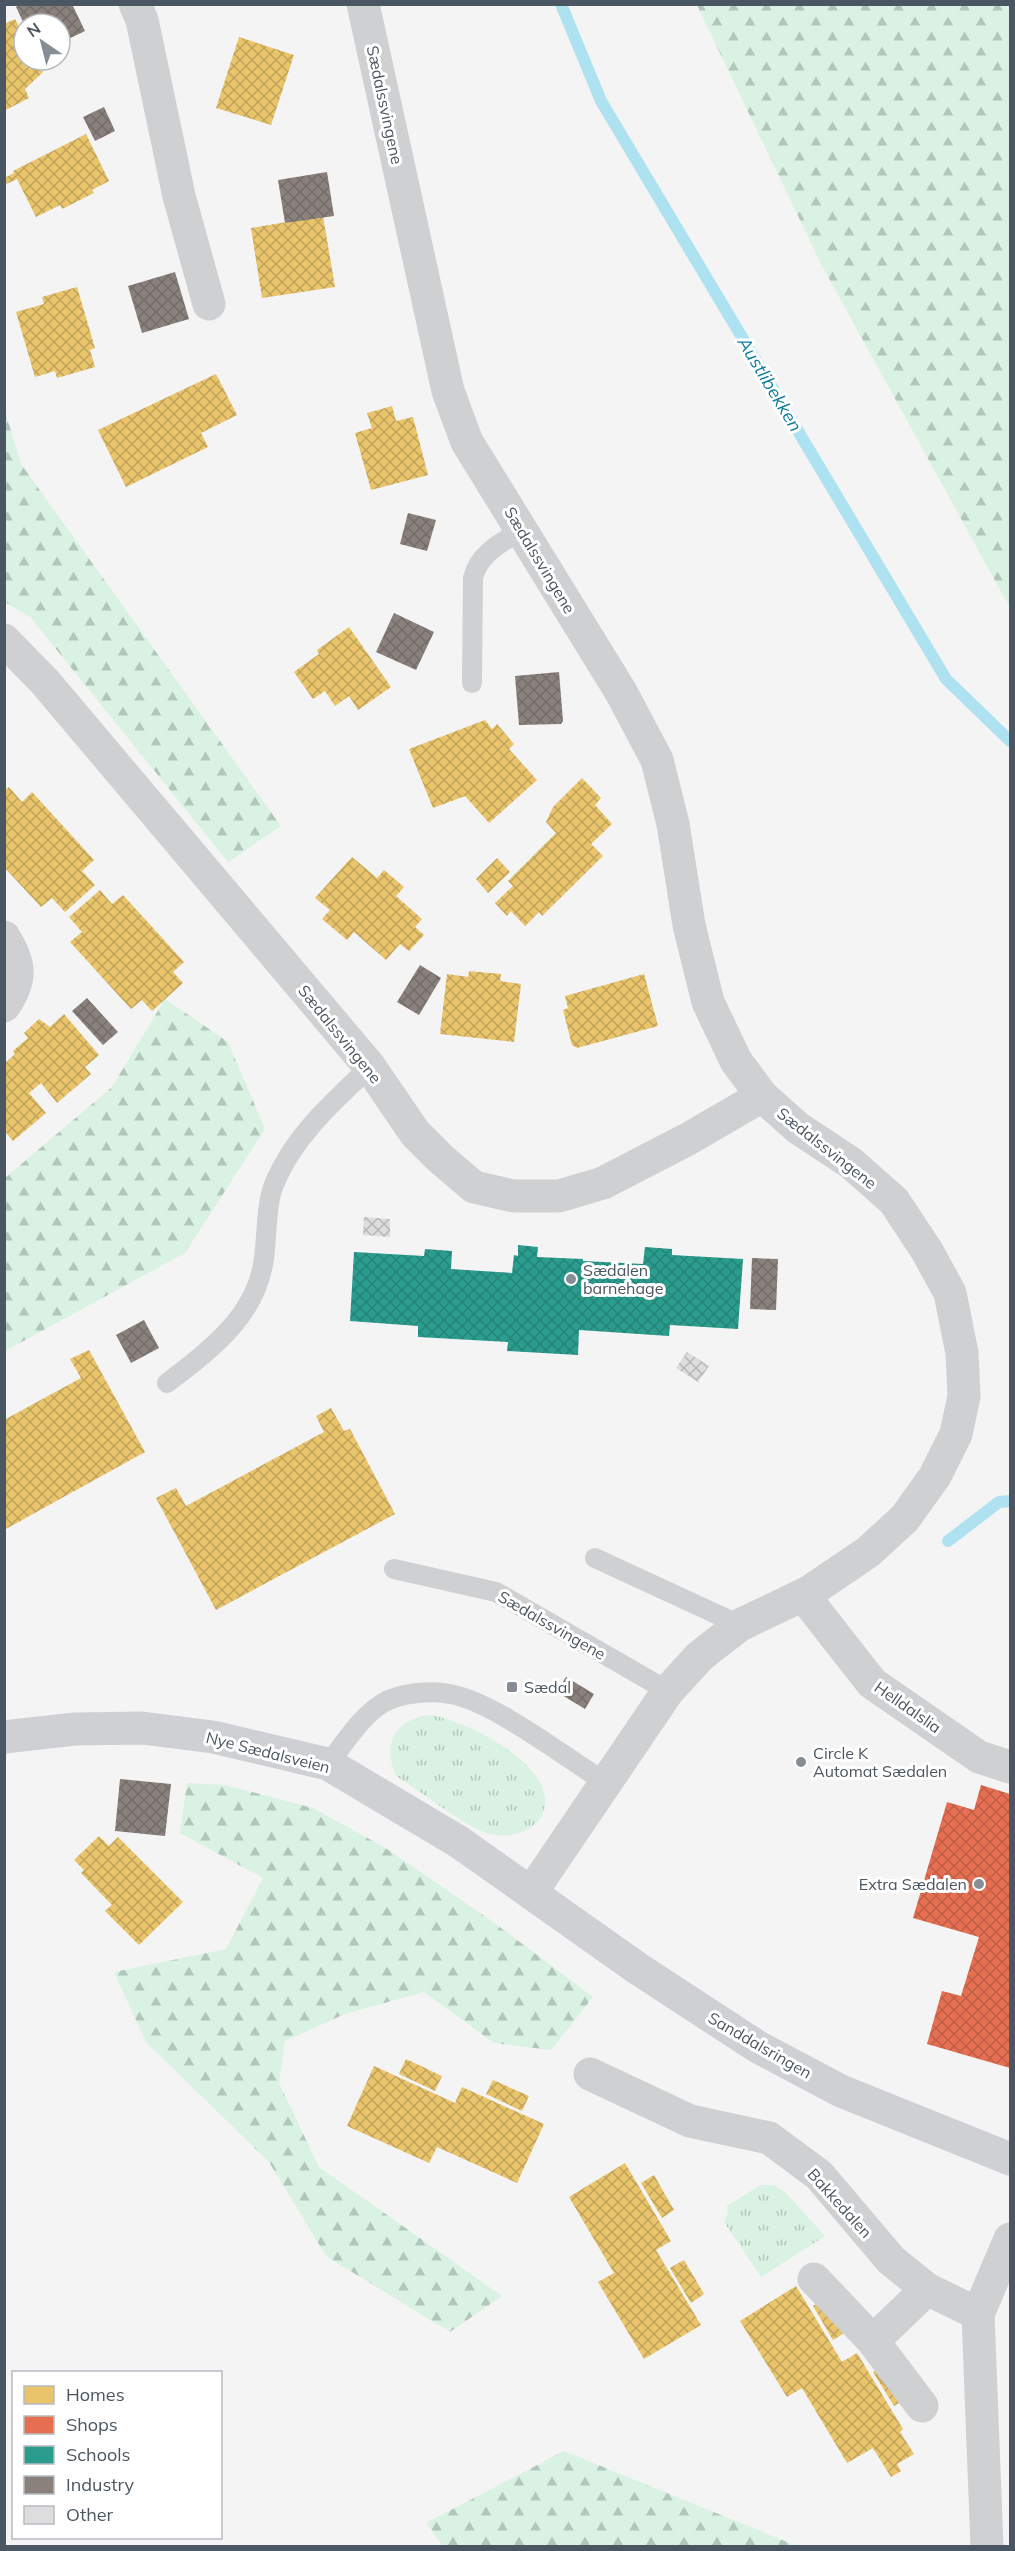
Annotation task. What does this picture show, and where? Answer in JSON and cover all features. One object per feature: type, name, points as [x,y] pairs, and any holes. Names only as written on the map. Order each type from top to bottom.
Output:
[{"type":"main road","name":"Nye Sædalsveien","points":[[4,1737],[75,1729],[142,1728],[213,1737],[328,1764],[459,1842],[531,1893]]},
{"type":"main road","name":"Sanddalsringen","points":[[531,1893],[646,1974],[758,2047],[841,2091],[1011,2159]]},
{"type":"street","points":[[135,4],[142,20],[179,196],[209,304]]},
{"type":"street","name":"Sædalssvingene","points":[[363,4],[448,391],[467,442],[621,693],[657,760],[673,824],[689,925],[708,1002],[736,1061],[762,1096],[798,1128],[851,1163],[894,1201],[927,1251],[950,1293],[962,1353],[964,1396],[956,1434],[935,1476],[904,1518],[868,1552],[803,1595],[740,1625],[700,1656],[668,1690],[531,1893]]},
{"type":"street","name":"Sædalssvingene","points":[[4,640],[45,682],[370,1067],[415,1133],[474,1187],[513,1196],[559,1196],[603,1183],[688,1139],[762,1096]]},
{"type":"street","points":[[4,937],[14,953],[19,978],[4,1006]]},
{"type":"street","name":"Helldalslia","points":[[803,1595],[872,1683],[980,1757],[1011,1767]]},
{"type":"street","name":"Bakkedalen","points":[[590,2074],[690,2121],[769,2138],[819,2175],[891,2260],[927,2289],[978,2314]]},
{"type":"street","points":[[987,2547],[978,2314],[1011,2239]]},
{"type":"street","points":[[814,2279],[873,2342],[922,2406]]},
{"type":"street","points":[[873,2342],[927,2289]]},
{"type":"lane","points":[[472,682],[473,578],[476,565],[486,553],[522,530]]},
{"type":"lane","points":[[166,1383],[220,1342],[247,1307],[262,1279],[273,1185],[287,1155],[313,1122],[370,1067]]},
{"type":"lane","points":[[595,1558],[740,1625]]},
{"type":"lane","name":"Sædalssvingene","points":[[394,1569],[496,1592],[668,1690]]},
{"type":"lane","points":[[328,1764],[359,1725],[383,1702],[412,1694],[450,1694],[494,1711],[604,1782]]},
{"type":"green space","points":[[697,5],[1010,5],[1010,608],[820,262]]},
{"type":"green space","points":[[5,411],[21,464],[281,826],[228,862],[31,618],[5,602]]},
{"type":"green space","points":[[165,999],[228,1042],[265,1129],[185,1253],[5,1351],[5,1178],[112,1087]]},
{"type":"green space","points":[[430,1715],[462,1724],[480,1733],[498,1743],[530,1768],[540,1782],[545,1797],[544,1809],[533,1826],[524,1831],[502,1836],[481,1831],[396,1776],[390,1754],[395,1735],[408,1722]]},
{"type":"green space","points":[[187,1783],[225,1785],[313,1808],[384,1847],[489,1919],[593,1997],[551,2050],[494,2043],[424,1992],[345,2014],[285,2041],[279,2083],[319,2167],[502,2296],[450,2332],[326,2256],[269,2162],[146,2042],[114,1972],[226,1949],[263,1878],[180,1833]]},
{"type":"green space","points":[[760,2185],[774,2185],[786,2193],[825,2236],[761,2277],[724,2222],[728,2213],[727,2206]]},
{"type":"green space","points":[[564,2451],[797,2546],[443,2546],[426,2523]]},
{"type":"building: Homes","points":[[12,20],[12,72],[43,72],[25,89],[29,98],[4,111],[4,24]]},
{"type":"building: Homes","points":[[239,37],[294,55],[271,125],[216,108]]},
{"type":"building: Homes","points":[[86,134],[109,181],[92,190],[94,193],[62,209],[60,205],[36,217],[17,179],[4,185],[4,178],[14,173],[13,171]]},
{"type":"building: Homes","points":[[323,216],[335,287],[262,298],[251,228]]},
{"type":"building: Homes","points":[[77,287],[95,348],[90,350],[95,367],[57,378],[55,371],[35,377],[16,312],[44,304],[42,297]]},
{"type":"building: Homes","points":[[216,374],[237,415],[201,433],[208,447],[126,487],[98,430]]},
{"type":"building: Homes","points":[[392,406],[396,421],[413,417],[428,475],[371,490],[355,433],[372,428],[367,413]]},
{"type":"building: Homes","points":[[349,627],[391,687],[358,710],[349,696],[335,706],[325,691],[313,699],[294,672],[319,654],[317,650]]},
{"type":"building: Homes","points":[[485,720],[492,729],[497,724],[514,744],[509,749],[537,780],[489,823],[465,796],[433,808],[409,749]]},
{"type":"building: Homes","points":[[582,778],[601,798],[595,805],[612,824],[591,844],[603,856],[542,916],[539,912],[525,926],[511,911],[507,916],[495,903],[513,886],[508,881],[556,833],[546,822],[553,807]]},
{"type":"building: Homes","points":[[9,787],[22,802],[32,792],[94,860],[82,871],[95,885],[65,912],[52,898],[41,907],[4,867],[4,791]]},
{"type":"building: Homes","points":[[352,857],[377,878],[384,870],[404,887],[396,896],[422,919],[415,927],[424,935],[409,951],[400,944],[386,960],[354,932],[347,940],[322,919],[330,910],[315,898]]},
{"type":"building: Homes","points":[[497,858],[510,872],[488,893],[476,879]]},
{"type":"building: Homes","points":[[100,890],[112,904],[123,895],[184,962],[173,972],[183,983],[152,1011],[142,1000],[131,1009],[70,942],[82,932],[69,917]]},
{"type":"building: Homes","points":[[469,971],[501,974],[500,981],[521,984],[514,1042],[440,1034],[447,974],[468,977]]},
{"type":"building: Homes","points":[[644,974],[658,1026],[577,1048],[572,1045],[563,1010],[568,1008],[565,996]]},
{"type":"building: Homes","points":[[64,1014],[99,1055],[85,1067],[91,1074],[57,1103],[41,1083],[29,1093],[46,1113],[13,1141],[4,1130],[4,1064],[15,1054],[13,1051],[28,1038],[24,1033],[39,1019],[50,1027]]},
{"type":"building: Homes","points":[[89,1350],[145,1452],[4,1530],[4,1420],[81,1378],[70,1359]]},
{"type":"building: Homes","points":[[331,1408],[344,1431],[350,1429],[395,1514],[216,1610],[156,1498],[176,1488],[186,1506],[324,1432],[316,1416]]},
{"type":"building: Homes","points":[[99,1836],[109,1846],[118,1837],[183,1902],[139,1945],[105,1911],[112,1905],[81,1873],[84,1870],[74,1860]]},
{"type":"building: Homes","points":[[406,2059],[442,2076],[435,2091],[399,2074]]},
{"type":"building: Homes","points":[[374,2066],[455,2103],[462,2087],[544,2124],[517,2183],[437,2147],[429,2163],[347,2126]]},
{"type":"building: Homes","points":[[493,2080],[529,2096],[522,2111],[486,2094]]},
{"type":"building: Homes","points":[[625,2163],[671,2241],[656,2250],[701,2325],[644,2359],[598,2282],[614,2273],[569,2197]]},
{"type":"building: Homes","points":[[654,2175],[674,2210],[662,2218],[641,2183]]},
{"type":"building: Homes","points":[[684,2260],[704,2294],[691,2303],[670,2268]]},
{"type":"building: Homes","points":[[796,2286],[842,2362],[857,2353],[903,2429],[900,2432],[914,2454],[897,2464],[901,2471],[891,2477],[873,2448],[847,2463],[802,2388],[787,2397],[740,2321]]},
{"type":"building: Homes","points":[[827,2298],[846,2332],[833,2340],[813,2306]]},
{"type":"building: Homes","points":[[886,2363],[908,2398],[894,2406],[873,2372]]},
{"type":"building: Shops","points":[[981,1785],[1010,1794],[1010,2068],[927,2044],[942,1991],[961,1996],[979,1937],[913,1918],[947,1802],[974,1810]]},
{"type":"building: Schools","points":[[518,1245],[538,1247],[537,1257],[583,1259],[583,1261],[643,1264],[645,1247],[672,1249],[672,1255],[743,1259],[738,1329],[670,1325],[669,1336],[579,1330],[578,1355],[507,1351],[508,1342],[418,1337],[418,1326],[350,1321],[354,1252],[424,1256],[425,1249],[452,1251],[451,1269],[512,1273],[514,1255],[518,1256]]},
{"type":"building: Industry","points":[[21,4],[72,4],[85,31],[72,37],[72,12],[18,12],[16,7]]},
{"type":"building: Industry","points":[[104,107],[115,131],[95,141],[83,117]]},
{"type":"building: Industry","points":[[327,172],[334,216],[285,223],[278,180]]},
{"type":"building: Industry","points":[[175,272],[189,319],[142,333],[128,286]]},
{"type":"building: Industry","points":[[408,513],[436,520],[427,551],[400,544]]},
{"type":"building: Industry","points":[[394,613],[434,632],[416,670],[376,652]]},
{"type":"building: Industry","points":[[559,672],[563,721],[561,724],[519,725],[515,676]]},
{"type":"building: Industry","points":[[420,965],[441,978],[419,1015],[397,1002]]},
{"type":"building: Industry","points":[[87,998],[118,1032],[103,1045],[72,1011]]},
{"type":"building: Industry","points":[[752,1258],[778,1259],[776,1310],[750,1309]]},
{"type":"building: Industry","points":[[144,1320],[159,1348],[131,1363],[116,1335]]},
{"type":"building: Industry","points":[[566,1677],[594,1694],[585,1709],[557,1692]]},
{"type":"building: Industry","points":[[120,1779],[171,1784],[165,1836],[115,1831]]},
{"type":"building: Other","points":[[364,1217],[390,1219],[390,1237],[363,1235]]},
{"type":"building: Other","points":[[687,1352],[709,1366],[698,1382],[676,1368]]},
{"type":"waterway","name":"Austlibekken","points":[[561,4],[601,101],[946,679],[1010,741]]},
{"type":"waterway","name":"Austlibekken","points":[[948,1541],[999,1502],[1010,1501]]},
{"type":"place","name":"Sædalen barnehage","points":[[571,1279]]},
{"type":"place","name":"Sædal","points":[[512,1687]]},
{"type":"place","name":"Circle K Automat Sædalen","points":[[801,1762]]},
{"type":"place","name":"Extra Sædalen","points":[[979,1884]]}]
